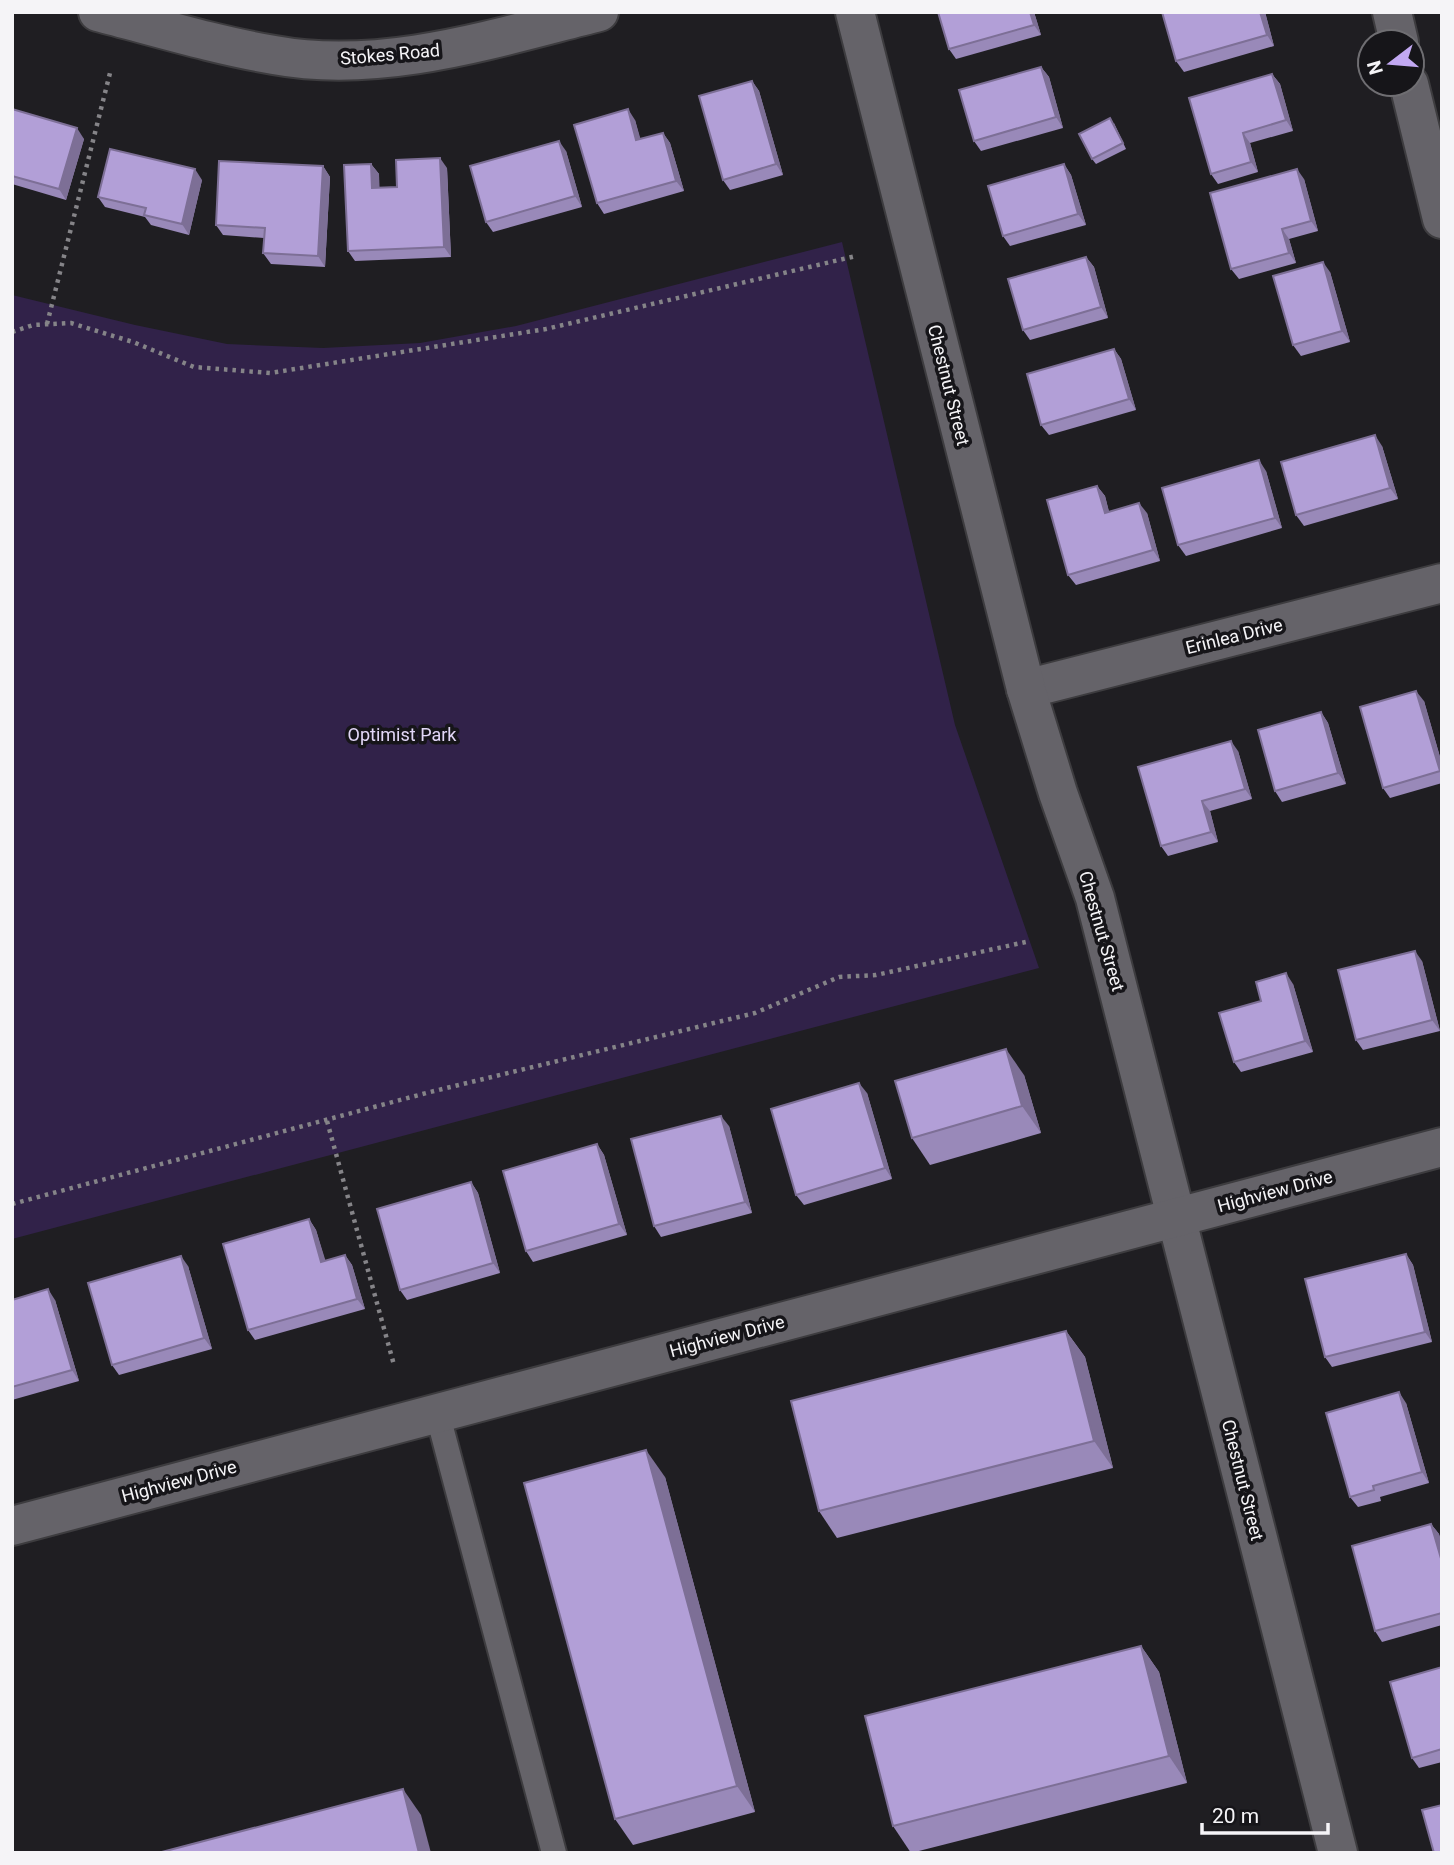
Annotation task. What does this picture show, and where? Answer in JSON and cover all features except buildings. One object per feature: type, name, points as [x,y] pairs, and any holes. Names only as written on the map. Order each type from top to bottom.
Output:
[{"type":"street","name":"Stokes Road","points":[[98,12],[276,56],[357,60],[449,49],[599,12]]},
{"type":"street","name":"Chestnut Street","points":[[855,12],[1026,689],[1058,793],[1095,898],[1338,1853]]},
{"type":"street","points":[[1412,98],[1442,219]]},
{"type":"street","name":"Erinlea Drive","points":[[1026,689],[1442,583]]},
{"type":"street","name":"Highview Drive","points":[[12,1526],[1442,1147]]},
{"type":"lane","points":[[437,1412],[554,1853]]},
{"type":"path","points":[[47,324],[111,69]]},
{"type":"path","points":[[12,332],[47,324],[71,323],[133,342],[194,367],[270,373],[403,354],[546,329],[856,256]]},
{"type":"path","points":[[12,1205],[92,1180],[218,1152],[430,1092],[755,1013],[839,977],[876,975],[1030,942]]},
{"type":"path","points":[[327,1121],[394,1365]]},
{"type":"green space","name":"Optimist Park","points":[[842,242],[955,725],[1039,968],[12,1239],[12,295],[227,344],[323,348],[420,343],[516,326]]}]
